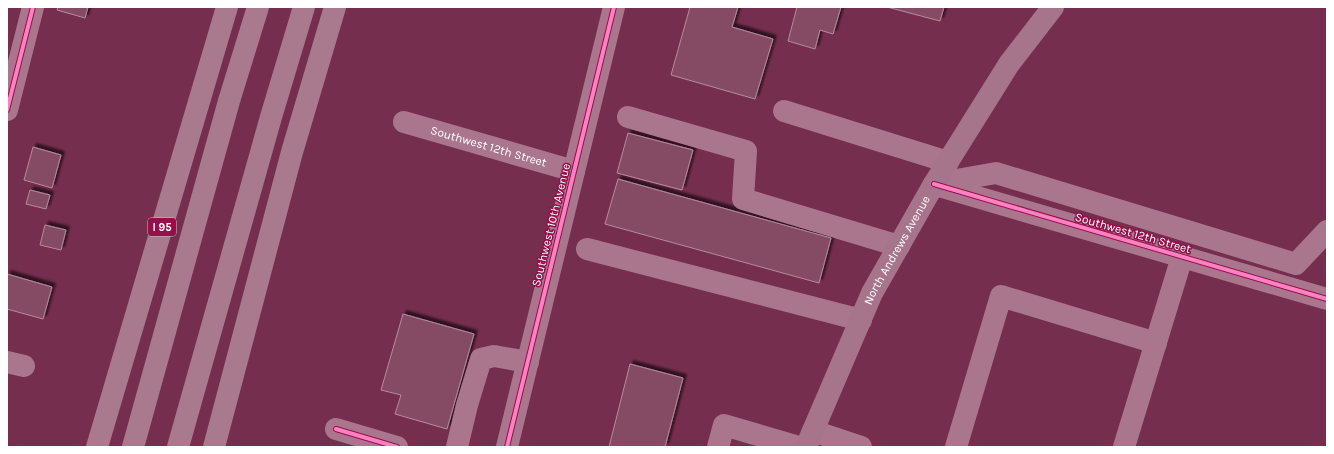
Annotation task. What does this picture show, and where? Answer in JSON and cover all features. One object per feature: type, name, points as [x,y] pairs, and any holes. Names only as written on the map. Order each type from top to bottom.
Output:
[{"type":"highway","name":"I 95","points":[[97,447],[227,7]]},
{"type":"highway","points":[[133,447],[227,108],[258,7]]},
{"type":"highway","points":[[178,447],[271,117],[304,7]]},
{"type":"highway","points":[[214,447],[288,167],[310,87],[335,7]]},
{"type":"main road","name":"North Andrews Avenue","points":[[810,439],[872,293],[934,184],[1009,64],[1052,7]]},
{"type":"street","points":[[7,110],[33,7]]},
{"type":"street","name":"Southwest 10th Avenue","points":[[507,447],[614,7]]},
{"type":"street","points":[[784,110],[948,162]]},
{"type":"street","points":[[628,117],[746,150],[743,199],[899,246]]},
{"type":"street","name":"Southwest 12th Street","points":[[404,122],[574,171]]},
{"type":"street","points":[[934,184],[996,173],[1296,264],[1327,231]]},
{"type":"street","name":"Southwest 12th Street","points":[[934,184],[1327,299]]},
{"type":"street","points":[[586,249],[861,320]]},
{"type":"street","points":[[1124,447],[1182,257]]},
{"type":"street","points":[[956,447],[1001,296],[1156,343]]},
{"type":"street","points":[[457,447],[466,405],[481,359],[494,356],[528,362]]},
{"type":"street","points":[[718,447],[724,425],[799,447]]},
{"type":"street","points":[[336,429],[397,447]]},
{"type":"street","points":[[810,439],[861,447]]},
{"type":"building","points":[[58,7],[88,7],[85,18],[57,10]]},
{"type":"building","points":[[690,7],[738,7],[732,27],[773,39],[755,99],[671,75]]},
{"type":"building","points":[[797,7],[841,7],[833,34],[820,30],[815,49],[788,41]]},
{"type":"building","points":[[887,7],[944,7],[940,21]]},
{"type":"building","points":[[628,133],[693,150],[682,190],[617,173]]},
{"type":"building","points":[[33,147],[61,155],[52,188],[24,180]]},
{"type":"building","points":[[618,179],[831,238],[819,283],[605,224]]},
{"type":"building","points":[[30,190],[50,195],[46,209],[26,204]]},
{"type":"building","points":[[45,225],[66,230],[61,250],[40,245]]},
{"type":"building","points":[[7,274],[52,287],[43,319],[7,309]]},
{"type":"building","points":[[403,314],[474,334],[447,429],[395,414],[401,395],[381,390]]},
{"type":"building","points":[[630,364],[683,378],[665,447],[609,447]]},
{"type":"cycle path","points":[[7,110],[33,7]]},
{"type":"cycle path","points":[[507,447],[614,7]]},
{"type":"cycle path","points":[[934,184],[1327,299]]},
{"type":"cycle path","points":[[336,429],[397,447]]}]
